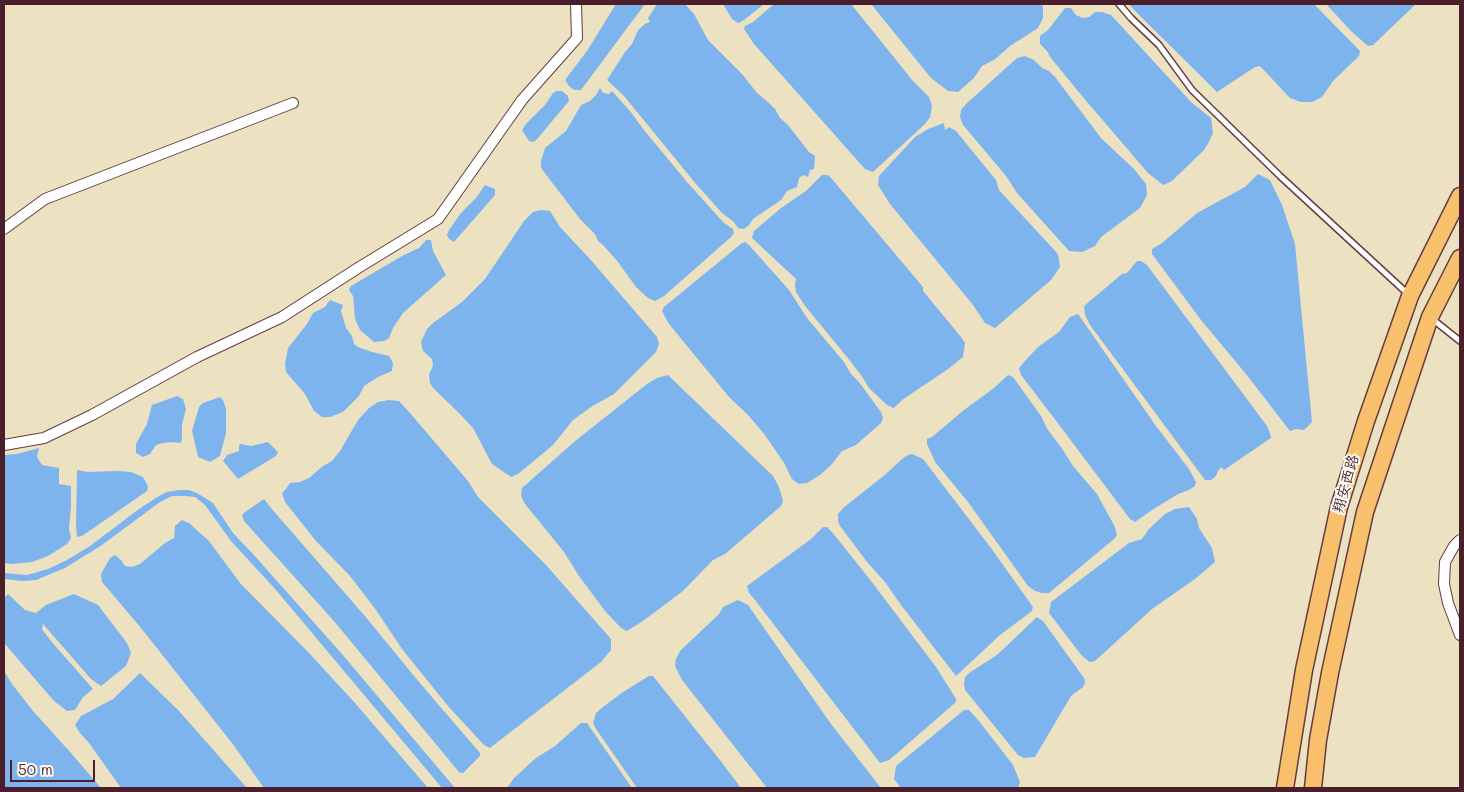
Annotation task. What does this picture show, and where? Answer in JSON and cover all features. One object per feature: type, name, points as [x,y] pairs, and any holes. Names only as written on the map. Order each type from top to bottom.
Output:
[{"type":"main road","name":"翔安西路","points":[[1284,788],[1304,670],[1339,507],[1366,421],[1410,296],[1460,196]]},
{"type":"main road","name":"翔安西路","points":[[1313,788],[1318,740],[1330,674],[1365,512],[1430,317],[1460,258]]},
{"type":"main road","points":[[1339,507],[1342,520],[1352,524],[1359,520],[1365,512]]},
{"type":"street","points":[[4,445],[44,438],[92,415],[197,357],[282,317],[438,219],[522,100],[577,38],[576,4]]},
{"type":"street","points":[[4,229],[44,199],[293,103]]},
{"type":"street","points":[[1460,540],[1454,546],[1445,562],[1444,584],[1448,603],[1460,634]]},
{"type":"lane","points":[[1119,4],[1158,46],[1192,90],[1280,176],[1410,296]]},
{"type":"lane","points":[[1430,317],[1460,341]]},
{"type":"water","points":[[616,4],[645,4],[581,90],[574,90],[565,80],[587,51]]},
{"type":"water","points":[[657,4],[685,4],[694,14],[708,40],[742,74],[757,93],[775,109],[780,118],[788,125],[809,152],[815,156],[814,169],[810,170],[808,177],[803,175],[799,178],[797,187],[787,191],[781,200],[753,219],[744,229],[738,228],[734,222],[722,213],[624,96],[607,80],[632,44],[638,30],[650,22],[648,18]]},
{"type":"water","points":[[723,4],[764,4],[738,23],[732,19]]},
{"type":"water","points":[[774,4],[851,4],[913,81],[929,97],[932,106],[930,117],[925,124],[873,172],[865,169],[754,44],[744,29],[745,26],[753,22]]},
{"type":"water","points":[[871,4],[1039,4],[1043,6],[1043,18],[1038,28],[1010,46],[994,60],[982,66],[974,78],[958,92],[948,91],[931,78]]},
{"type":"water","points":[[1129,4],[1314,4],[1360,51],[1359,56],[1333,81],[1322,97],[1312,102],[1301,102],[1290,98],[1260,66],[1255,67],[1217,92]]},
{"type":"water","points":[[1326,4],[1416,4],[1373,45],[1368,46]]},
{"type":"water","points":[[1065,8],[1071,8],[1076,15],[1083,18],[1089,17],[1095,12],[1111,15],[1192,103],[1211,118],[1213,133],[1209,142],[1204,150],[1172,181],[1163,185],[1148,173],[1040,44],[1040,36],[1048,30]]},
{"type":"water","points":[[1025,56],[1034,60],[1055,77],[1101,138],[1134,169],[1146,184],[1147,195],[1140,208],[1101,237],[1095,246],[1082,252],[1069,251],[1017,193],[1006,176],[963,125],[960,117],[961,110],[966,104],[1017,58]]},
{"type":"water","points":[[600,88],[603,93],[609,94],[612,91],[687,182],[724,223],[733,229],[734,233],[731,237],[664,296],[655,301],[648,298],[636,287],[618,262],[598,241],[595,234],[580,219],[541,168],[545,148],[566,131],[581,105],[590,101]]},
{"type":"water","points":[[556,91],[562,91],[568,96],[569,101],[534,142],[529,141],[522,130]]},
{"type":"water","points":[[944,123],[945,130],[949,127],[956,131],[996,180],[999,190],[1058,254],[1060,267],[1051,280],[995,328],[985,323],[973,305],[890,204],[878,185],[879,176],[915,137],[928,129]]},
{"type":"water","points":[[1258,174],[1270,180],[1282,205],[1295,244],[1312,422],[1304,430],[1296,429],[1290,431],[1201,320],[1152,254],[1152,249],[1162,243],[1197,213],[1245,187]]},
{"type":"water","points":[[822,175],[828,175],[832,179],[923,287],[923,291],[965,343],[963,357],[902,400],[894,408],[887,405],[869,388],[847,357],[805,306],[796,292],[796,279],[752,238],[754,231],[781,208],[806,191]]},
{"type":"water","points":[[485,185],[495,189],[495,195],[454,242],[449,239],[447,235],[449,230]]},
{"type":"water","points":[[541,210],[550,211],[560,227],[657,337],[659,344],[656,352],[614,394],[573,420],[553,445],[518,474],[511,477],[492,464],[473,428],[433,388],[430,383],[429,374],[433,366],[432,359],[423,351],[421,342],[427,329],[433,323],[462,302],[485,279],[524,221],[533,212]]},
{"type":"water","points":[[426,240],[431,240],[433,251],[446,275],[403,313],[389,338],[384,341],[374,342],[360,330],[355,319],[353,296],[349,290],[351,286],[419,248]]},
{"type":"water","points":[[745,242],[789,290],[807,318],[844,362],[851,374],[881,412],[883,418],[881,423],[856,445],[842,451],[820,475],[807,483],[799,484],[792,479],[784,463],[765,435],[729,397],[669,324],[662,311],[664,307]]},
{"type":"water","points":[[1137,261],[1147,265],[1267,426],[1270,433],[1271,438],[1224,470],[1221,467],[1216,476],[1211,480],[1205,480],[1090,325],[1085,315],[1084,306],[1122,274],[1127,273]]},
{"type":"water","points":[[330,300],[343,305],[341,311],[346,328],[352,336],[354,344],[372,352],[389,356],[393,363],[392,371],[364,386],[359,396],[343,412],[330,417],[322,417],[314,411],[305,394],[286,372],[285,364],[288,348],[307,324],[313,313],[325,307]]},
{"type":"water","points":[[1078,314],[1156,426],[1189,469],[1196,482],[1195,486],[1189,490],[1178,494],[1135,522],[1130,519],[1021,375],[1019,368],[1038,347],[1059,332],[1070,317]]},
{"type":"water","points":[[668,375],[773,476],[783,501],[781,506],[725,554],[713,560],[683,591],[627,631],[621,628],[605,611],[564,552],[525,504],[521,496],[522,488],[574,442],[647,384],[657,378]]},
{"type":"water","points":[[1008,375],[1013,377],[1073,466],[1097,494],[1115,527],[1117,535],[1049,593],[1035,591],[1028,586],[968,502],[935,462],[927,444],[927,439],[932,437]]},
{"type":"water","points":[[177,396],[183,399],[186,409],[182,424],[181,443],[171,442],[156,445],[150,454],[143,457],[136,453],[136,444],[147,424],[152,405]]},
{"type":"water","points":[[220,397],[226,409],[226,433],[220,456],[210,462],[198,457],[192,431],[199,407],[203,403]]},
{"type":"water","points":[[399,401],[468,481],[478,497],[546,565],[611,639],[611,650],[601,662],[490,748],[484,745],[448,706],[402,649],[350,576],[316,541],[285,502],[282,493],[290,483],[300,482],[309,478],[332,461],[358,420],[369,408],[378,402]]},
{"type":"water","points":[[268,442],[278,452],[276,456],[238,479],[223,461],[227,455],[239,451],[239,445],[241,444],[251,446]]},
{"type":"water","points":[[39,448],[37,457],[42,465],[59,468],[59,484],[71,486],[69,529],[71,538],[67,544],[48,556],[32,562],[4,563],[4,455],[17,454]]},
{"type":"water","points":[[912,454],[923,459],[1033,607],[1032,611],[1000,635],[956,676],[885,582],[867,562],[838,521],[838,514],[843,508],[902,459]]},
{"type":"water","points":[[77,470],[88,472],[131,472],[143,477],[148,486],[147,491],[82,536],[77,537]]},
{"type":"water","points":[[189,490],[197,493],[213,503],[233,533],[342,654],[455,788],[442,788],[276,590],[231,541],[205,505],[195,497],[172,496],[160,502],[102,545],[65,568],[36,580],[4,579],[4,573],[27,575],[48,569],[67,560],[90,546],[159,496],[167,492]]},
{"type":"water","points":[[264,499],[480,753],[480,756],[463,773],[459,772],[333,620],[244,521],[242,515]]},
{"type":"water","points":[[1189,507],[1197,519],[1199,528],[1212,548],[1215,562],[1195,579],[1152,609],[1095,661],[1090,662],[1082,656],[1049,613],[1051,602],[1129,543],[1142,539],[1148,530],[1165,514],[1175,509]]},
{"type":"water","points":[[182,520],[189,523],[209,541],[240,583],[355,703],[428,788],[264,788],[232,743],[102,582],[101,574],[110,558],[115,555],[125,566],[132,567],[140,564],[174,538],[175,526]]},
{"type":"water","points":[[823,527],[827,527],[832,532],[868,577],[936,667],[956,699],[956,702],[894,756],[880,763],[749,593],[747,586],[811,539]]},
{"type":"water","points":[[8,594],[25,610],[36,613],[46,605],[74,594],[98,605],[127,643],[131,653],[126,666],[101,686],[91,679],[43,624],[42,629],[51,641],[93,689],[83,697],[75,710],[67,711],[54,701],[4,643],[4,598]]},
{"type":"water","points":[[738,600],[748,605],[831,724],[881,788],[767,788],[682,680],[675,666],[680,651],[719,614],[723,607]]},
{"type":"water","points":[[1037,617],[1043,621],[1084,678],[1085,683],[1083,687],[1071,696],[1035,757],[1024,758],[1018,755],[965,690],[964,685],[965,677],[969,673],[997,655]]},
{"type":"water","points":[[4,671],[33,711],[101,788],[4,788]]},
{"type":"water","points":[[140,673],[179,711],[247,788],[121,788],[75,725],[81,716],[113,699]]},
{"type":"water","points":[[649,676],[653,676],[741,788],[637,788],[593,723],[596,713],[603,707]]},
{"type":"water","points":[[964,710],[969,710],[979,721],[1013,765],[1020,782],[1018,788],[901,788],[894,779],[896,766]]},
{"type":"water","points":[[581,723],[587,723],[632,788],[507,788],[514,778],[536,758],[555,746]]}]
